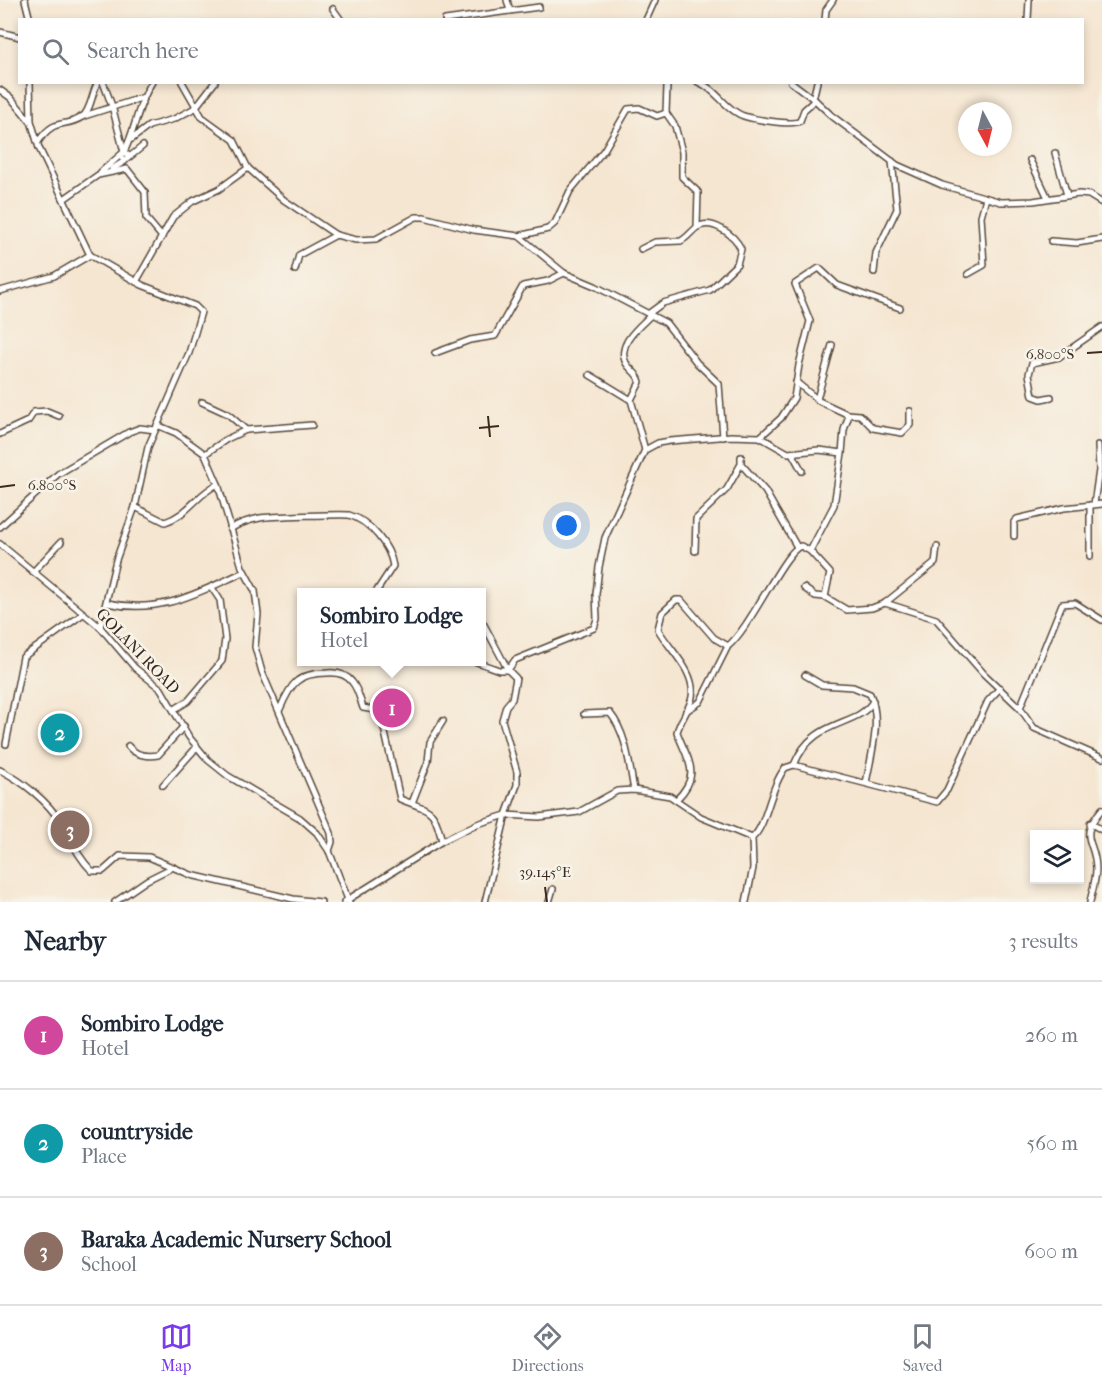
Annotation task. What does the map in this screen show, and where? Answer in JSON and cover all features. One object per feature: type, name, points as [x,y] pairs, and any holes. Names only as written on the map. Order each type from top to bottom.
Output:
[{"type":"street","points":[[25,0],[30,18]]},
{"type":"street","points":[[507,0],[510,11]]},
{"type":"street","points":[[647,18],[655,0]]},
{"type":"street","points":[[825,18],[826,10],[833,0]]},
{"type":"street","points":[[1028,18],[1029,0]]},
{"type":"street","points":[[459,18],[539,7]]},
{"type":"street","points":[[333,9],[340,18]]},
{"type":"street","points":[[0,32],[18,36]]},
{"type":"street","points":[[30,84],[31,121],[38,142],[90,255],[136,282],[195,306],[201,312],[189,353],[148,447],[135,507],[116,560],[100,627]]},
{"type":"street","points":[[81,117],[87,111],[97,84]]},
{"type":"street","points":[[104,84],[125,156]]},
{"type":"street","points":[[108,172],[125,156],[133,130],[133,120],[141,98],[151,84]]},
{"type":"street","points":[[183,84],[195,108],[207,121],[234,140],[248,168],[284,200],[336,235],[356,240],[376,239],[416,217],[474,230],[519,236],[548,229],[555,223],[570,191],[604,150],[628,109],[639,108],[657,116],[666,113]]},
{"type":"street","points":[[130,141],[158,122],[174,119],[195,108],[213,84]]},
{"type":"street","points":[[702,84],[712,89],[738,114],[790,124],[800,121],[804,110],[814,99],[817,84]]},
{"type":"street","points":[[794,84],[892,161],[927,178],[986,198],[1016,202],[1066,195],[1089,195],[1102,203]]},
{"type":"street","points":[[667,86],[666,113],[675,126],[682,152],[682,177],[698,192],[697,227]]},
{"type":"street","points":[[0,90],[11,98],[31,121]]},
{"type":"street","points":[[38,142],[53,126],[141,98]]},
{"type":"street","points":[[64,199],[143,146]]},
{"type":"street","points":[[1055,153],[1066,195]]},
{"type":"street","points":[[1030,160],[1048,198]]},
{"type":"street","points":[[874,272],[876,253],[897,209],[892,161]]},
{"type":"street","points":[[136,282],[173,217],[184,207],[219,189],[248,168]]},
{"type":"street","points":[[98,175],[128,169],[132,172],[145,192],[146,218],[162,237]]},
{"type":"street","points":[[968,274],[984,266],[981,216],[986,198]]},
{"type":"street","points":[[641,249],[655,242],[681,241],[697,227],[715,226],[729,233],[741,249],[740,260],[710,290],[663,303],[649,314],[626,342],[624,352],[626,363],[640,382],[631,400],[645,450]]},
{"type":"street","points":[[295,270],[299,255],[336,235]]},
{"type":"street","points":[[519,236],[564,273],[666,322],[677,333],[697,363],[719,384],[723,437]]},
{"type":"street","points":[[1052,241],[1077,243],[1102,239]]},
{"type":"street","points":[[0,291],[54,276],[90,255]]},
{"type":"street","points":[[760,437],[781,418],[793,403],[810,321],[795,289],[797,282],[819,268],[837,285],[900,308]]},
{"type":"street","points":[[435,353],[471,340],[495,336],[523,286],[548,281],[564,273]]},
{"type":"street","points":[[1051,397],[1041,399],[1032,396],[1029,374],[1032,363],[1059,357],[1102,327]]},
{"type":"street","points":[[817,399],[832,345]]},
{"type":"street","points":[[590,375],[631,400]]},
{"type":"street","points":[[796,382],[817,399],[847,414],[860,416],[873,428],[902,433],[910,425],[910,411]]},
{"type":"street","points":[[202,402],[228,414],[246,430]]},
{"type":"street","points":[[0,434],[28,421],[34,412],[47,411],[59,416]]},
{"type":"street","points":[[810,551],[834,505],[847,414]]},
{"type":"street","points":[[0,527],[58,474],[129,432],[140,428],[156,428],[176,433],[205,454],[227,439],[246,430],[312,425]]},
{"type":"street","points":[[508,670],[514,660],[594,628],[597,624],[596,594],[605,538],[645,450],[658,443],[723,437],[760,437],[780,450],[792,453],[819,450],[842,453]]},
{"type":"street","points":[[1090,556],[1092,504],[1099,470],[1098,445]]},
{"type":"street","points":[[792,453],[802,471]]},
{"type":"street","name":"GOLANI ROAD","points":[[205,454],[218,484],[243,572],[256,597],[255,647],[267,683],[331,833],[332,842],[329,851]]},
{"type":"street","points":[[695,551],[696,519],[727,489],[741,464],[741,457]]},
{"type":"street","points":[[741,464],[765,491],[797,547],[810,551],[830,573],[825,597]]},
{"type":"street","points":[[135,507],[165,522],[185,512],[204,493],[218,484]]},
{"type":"street","points":[[1014,536],[1014,522],[1017,519],[1064,508],[1102,504]]},
{"type":"street","points":[[230,529],[240,523],[263,517],[349,515],[367,526],[391,553],[393,566],[379,588]]},
{"type":"street","points":[[33,572],[61,542]]},
{"type":"street","name":"GOLANI ROAD","points":[[0,544],[100,627],[135,668],[161,689],[196,747],[228,776],[300,818],[317,833],[329,851],[347,902]]},
{"type":"street","points":[[685,712],[700,702],[728,646],[747,625],[785,560],[797,547]]},
{"type":"street","points":[[804,588],[815,596],[825,597],[850,610],[872,608],[885,603],[935,563],[937,547]]},
{"type":"street","points":[[107,603],[146,606],[171,604],[212,588],[243,572]]},
{"type":"street","points":[[175,709],[188,701],[222,661],[225,639],[220,600],[212,588]]},
{"type":"street","points":[[676,800],[688,789],[691,778],[689,757],[677,732],[692,697],[692,687],[688,672],[658,629],[662,614],[676,600],[681,600],[714,638],[728,646]]},
{"type":"street","points":[[885,603],[941,622],[967,656],[1020,708],[1041,733],[1102,758]]},
{"type":"street","points":[[1020,708],[1062,604],[1075,603],[1102,620]]},
{"type":"street","points":[[6,744],[23,657],[83,614]]},
{"type":"street","points":[[485,902],[517,778],[502,720],[516,687],[516,678],[508,670],[486,629]]},
{"type":"street","points":[[486,665],[499,670],[508,670]]},
{"type":"street","points":[[280,709],[293,685],[302,676],[312,673],[337,672],[345,676],[356,687],[363,708],[375,710],[381,716],[400,799],[435,815],[442,841]]},
{"type":"street","points":[[805,675],[822,685],[853,687],[867,691],[873,700],[874,739],[866,783]]},
{"type":"street","points":[[746,902],[753,868],[752,838],[760,830],[778,776],[784,768],[794,765],[924,799],[940,801],[988,700],[1000,688]]},
{"type":"street","points":[[794,765],[813,736],[864,711],[873,700]]},
{"type":"street","points":[[584,714],[610,713],[615,719],[626,750],[634,790]]},
{"type":"street","points":[[412,803],[428,762],[430,742],[443,721]]},
{"type":"street","points":[[128,746],[132,751],[144,756],[158,755],[184,726]]},
{"type":"street","points":[[163,785],[196,747]]},
{"type":"street","points":[[0,770],[20,782],[53,812],[81,860],[92,871],[103,871],[115,859],[126,855],[149,857],[217,881],[293,899],[321,902]]},
{"type":"street","points":[[347,902],[442,841],[477,824],[506,815],[566,815],[579,812],[617,791],[634,790],[665,795],[701,817],[752,838]]},
{"type":"street","points":[[1090,902],[1096,867],[1088,832],[1090,823],[1102,809]]},
{"type":"street","points":[[1090,823],[1102,830]]},
{"type":"street","points":[[115,902],[147,880],[173,867]]},
{"type":"street","points":[[1096,867],[1102,874]]},
{"type":"street","points":[[549,902],[553,889]]},
{"type":"place","name":"Sombiro Lodge","points":[[392,708]]},
{"type":"place","name":"countryside","points":[[60,733]]},
{"type":"place","name":"Baraka Academic Nursery School","points":[[70,830]]}]
